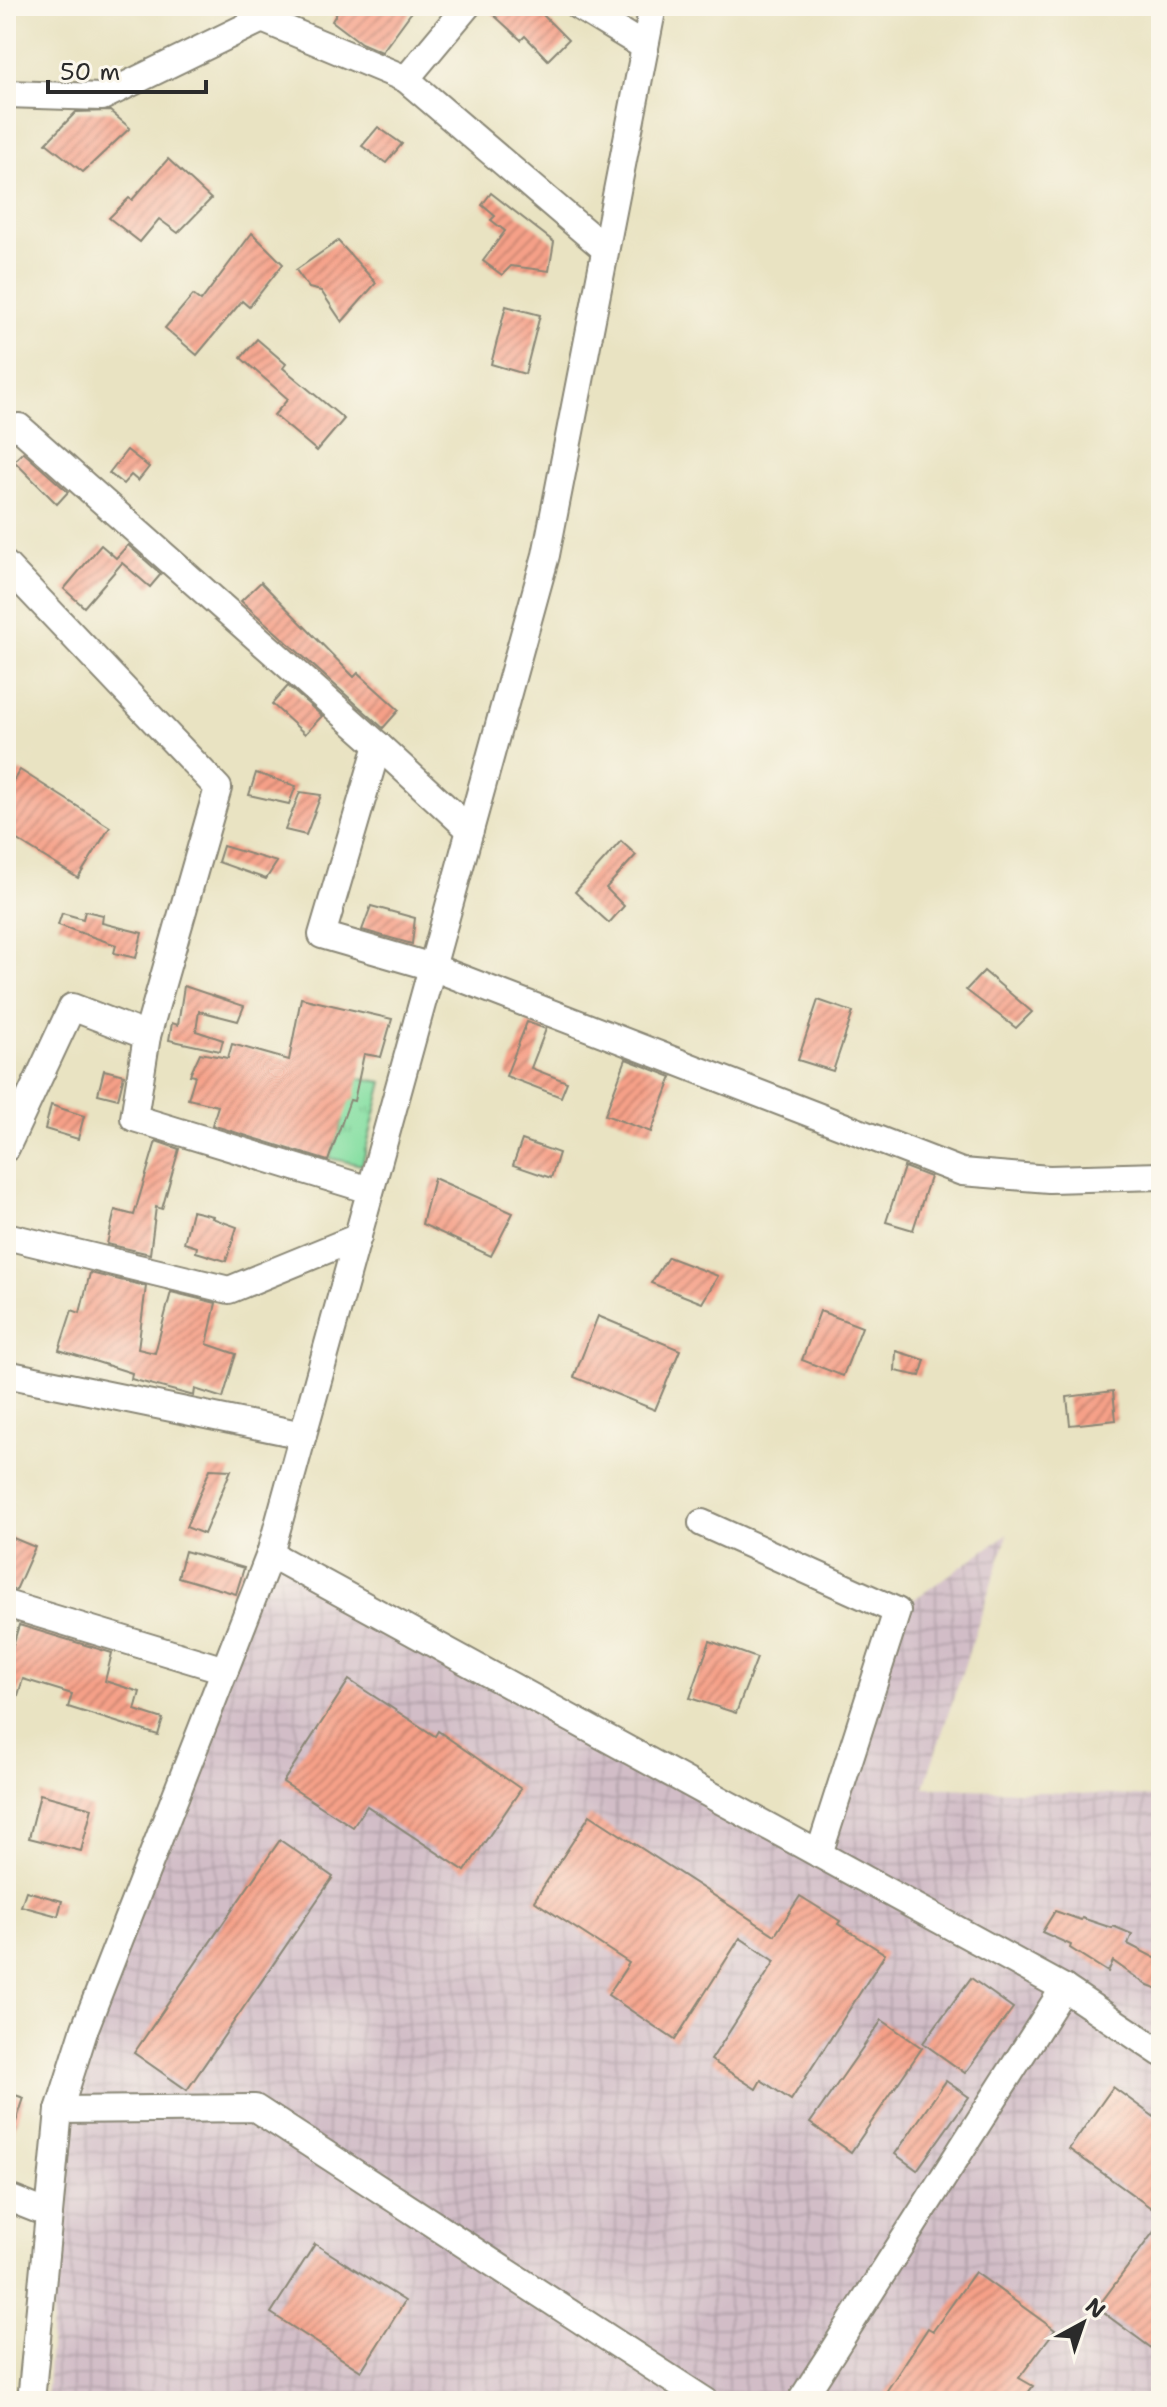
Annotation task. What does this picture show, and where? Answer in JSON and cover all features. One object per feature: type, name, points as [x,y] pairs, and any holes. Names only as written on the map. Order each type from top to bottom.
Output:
[{"type":"street","points":[[406,79],[467,6]]},
{"type":"street","points":[[578,6],[645,47]]},
{"type":"street","points":[[31,2401],[59,2110],[85,2028],[270,1554],[546,555],[653,6]]},
{"type":"street","points":[[6,94],[102,97],[267,12],[406,79],[605,249]]},
{"type":"street","points":[[19,427],[470,830]]},
{"type":"street","points":[[6,565],[218,788],[147,1036],[134,1118],[370,1190]]},
{"type":"street","points":[[378,745],[322,935],[432,967],[962,1172],[1049,1179],[1161,1176]]},
{"type":"street","points":[[6,1148],[72,1007],[147,1036]]},
{"type":"street","points":[[6,1236],[229,1290],[358,1237]]},
{"type":"street","points":[[6,1374],[303,1435]]},
{"type":"street","points":[[702,1523],[897,1611],[819,1854]]},
{"type":"street","points":[[270,1554],[1064,1988],[1161,2053]]},
{"type":"street","points":[[6,1604],[225,1670]]},
{"type":"street","points":[[801,2401],[1064,1988]]},
{"type":"street","points":[[59,2110],[255,2108],[705,2401]]},
{"type":"street","points":[[6,2197],[49,2214]]},
{"type":"shaded area","points":[[1008,1534],[924,1787],[1161,1797],[1161,2401],[46,2401],[70,2074],[270,1554],[819,1854],[897,1611]]},
{"type":"green space","points":[[247,1074],[359,1078],[383,1082],[362,1165],[329,1158],[343,1119]]},
{"type":"building","points":[[341,6],[416,6],[382,52],[361,43],[332,21]]},
{"type":"building","points":[[484,6],[551,6],[543,15],[568,40],[548,60],[525,36],[521,40]]},
{"type":"building","points":[[110,111],[130,128],[83,172],[46,143],[76,112]]},
{"type":"building","points":[[378,127],[402,144],[386,163],[362,146]]},
{"type":"building","points":[[168,159],[211,199],[178,233],[159,219],[140,242],[109,218],[129,198],[132,200]]},
{"type":"building","points":[[491,193],[554,242],[549,271],[511,266],[502,275],[483,261],[505,231],[491,220],[495,216],[482,205]]},
{"type":"building","points":[[252,233],[283,264],[249,307],[242,301],[197,355],[165,328],[193,295],[201,301]]},
{"type":"building","points":[[338,241],[376,283],[342,322],[321,291],[309,288],[296,270]]},
{"type":"building","points":[[506,306],[540,315],[525,374],[491,364]]},
{"type":"building","points":[[257,339],[286,364],[283,368],[344,419],[317,451],[274,415],[288,399],[241,358]]},
{"type":"building","points":[[127,450],[149,467],[138,481],[131,475],[123,484],[109,473]]},
{"type":"building","points":[[23,452],[68,492],[57,504],[14,461]]},
{"type":"building","points":[[101,545],[116,558],[128,545],[161,574],[150,587],[122,563],[84,607],[64,589]]},
{"type":"building","points":[[261,582],[354,677],[358,673],[399,710],[383,728],[241,601]]},
{"type":"building","points":[[288,686],[322,716],[305,734],[272,704]]},
{"type":"building","points":[[20,770],[110,827],[78,878],[6,833],[6,792]]},
{"type":"building","points":[[256,773],[296,786],[289,804],[249,795]]},
{"type":"building","points":[[300,792],[321,795],[306,835],[285,830]]},
{"type":"building","points":[[621,841],[636,855],[606,888],[624,906],[609,923],[575,892]]},
{"type":"building","points":[[223,846],[277,862],[266,879],[218,862]]},
{"type":"building","points":[[371,906],[415,918],[412,944],[362,930]]},
{"type":"building","points":[[85,911],[103,915],[102,923],[142,933],[136,958],[114,953],[116,945],[58,925],[62,913],[83,919]]},
{"type":"building","points":[[984,971],[1032,1012],[1016,1028],[966,990]]},
{"type":"building","points":[[184,986],[244,1006],[238,1021],[199,1011],[196,1031],[223,1040],[220,1051],[169,1040],[172,1023],[178,1025]]},
{"type":"building","points":[[301,998],[392,1019],[381,1057],[364,1054],[354,1101],[350,1100],[328,1161],[212,1125],[218,1106],[188,1099],[195,1076],[190,1075],[200,1053],[228,1058],[232,1044],[289,1060]]},
{"type":"building","points":[[818,1000],[853,1012],[833,1071],[798,1060]]},
{"type":"building","points":[[527,1022],[546,1029],[531,1068],[567,1082],[561,1097],[506,1076]]},
{"type":"building","points":[[626,1059],[672,1077],[651,1132],[605,1115]]},
{"type":"building","points":[[104,1070],[124,1075],[118,1099],[98,1094]]},
{"type":"building","points":[[51,1105],[84,1116],[78,1139],[45,1129]]},
{"type":"building","points":[[522,1140],[559,1153],[551,1178],[513,1165]]},
{"type":"building","points":[[156,1141],[179,1149],[162,1209],[156,1207],[150,1254],[107,1244],[115,1210],[134,1215]]},
{"type":"building","points":[[904,1167],[930,1177],[913,1230],[886,1222]]},
{"type":"building","points":[[434,1178],[513,1213],[491,1256],[422,1224]]},
{"type":"building","points":[[192,1211],[237,1227],[226,1261],[196,1252],[197,1247],[184,1243]]},
{"type":"building","points":[[668,1257],[718,1276],[702,1303],[651,1283]]},
{"type":"building","points":[[90,1273],[146,1286],[138,1349],[155,1353],[171,1292],[216,1303],[207,1344],[236,1354],[223,1398],[195,1389],[194,1396],[131,1379],[132,1373],[59,1350],[72,1310],[80,1313]]},
{"type":"building","points":[[820,1311],[862,1327],[843,1376],[802,1360]]},
{"type":"building","points":[[598,1316],[680,1350],[655,1410],[574,1377]]},
{"type":"building","points":[[896,1351],[925,1360],[920,1376],[895,1371]]},
{"type":"building","points":[[1113,1391],[1116,1420],[1070,1425],[1067,1397]]},
{"type":"building","points":[[210,1469],[231,1470],[204,1534],[186,1527]]},
{"type":"building","points":[[6,1535],[35,1547],[16,1590],[6,1588]]},
{"type":"building","points":[[185,1551],[244,1568],[236,1594],[178,1577]]},
{"type":"building","points":[[19,1625],[112,1653],[105,1681],[140,1692],[135,1710],[163,1719],[158,1735],[68,1707],[72,1694],[23,1679],[10,1721],[6,1721],[6,1668]]},
{"type":"building","points":[[710,1641],[757,1658],[736,1713],[690,1698]]},
{"type":"building","points":[[349,1680],[435,1736],[438,1731],[521,1789],[465,1871],[367,1806],[353,1827],[283,1782]]},
{"type":"building","points":[[40,1794],[92,1808],[81,1851],[29,1838]]},
{"type":"building","points":[[590,1815],[775,1935],[800,1896],[885,1954],[791,2100],[761,2080],[756,2089],[711,2060],[775,1961],[740,1938],[675,2040],[608,1995],[629,1963],[534,1901]]},
{"type":"building","points":[[280,1840],[333,1877],[187,2090],[134,2053]]},
{"type":"building","points":[[26,1891],[62,1901],[58,1916],[21,1906]]},
{"type":"building","points":[[1055,1911],[1132,1934],[1128,1944],[1161,1961],[1161,1991],[1148,1986],[1113,1961],[1108,1972],[1070,1948],[1071,1945],[1042,1932]]},
{"type":"building","points":[[971,1978],[1013,2008],[965,2073],[923,2043]]},
{"type":"building","points":[[882,2020],[922,2048],[851,2152],[810,2123]]},
{"type":"building","points":[[946,2081],[969,2097],[917,2170],[895,2154]]},
{"type":"building","points":[[1113,2087],[1161,2122],[1161,2215],[1069,2149]]},
{"type":"building","points":[[6,2092],[24,2098],[9,2143],[6,2142]]},
{"type":"building","points":[[1161,2222],[1161,2355],[1097,2308]]},
{"type":"building","points":[[315,2244],[405,2301],[361,2371],[271,2313]]},
{"type":"building","points":[[975,2272],[1055,2330],[1019,2378],[1033,2386],[1022,2401],[880,2401],[928,2328],[933,2331]]}]
